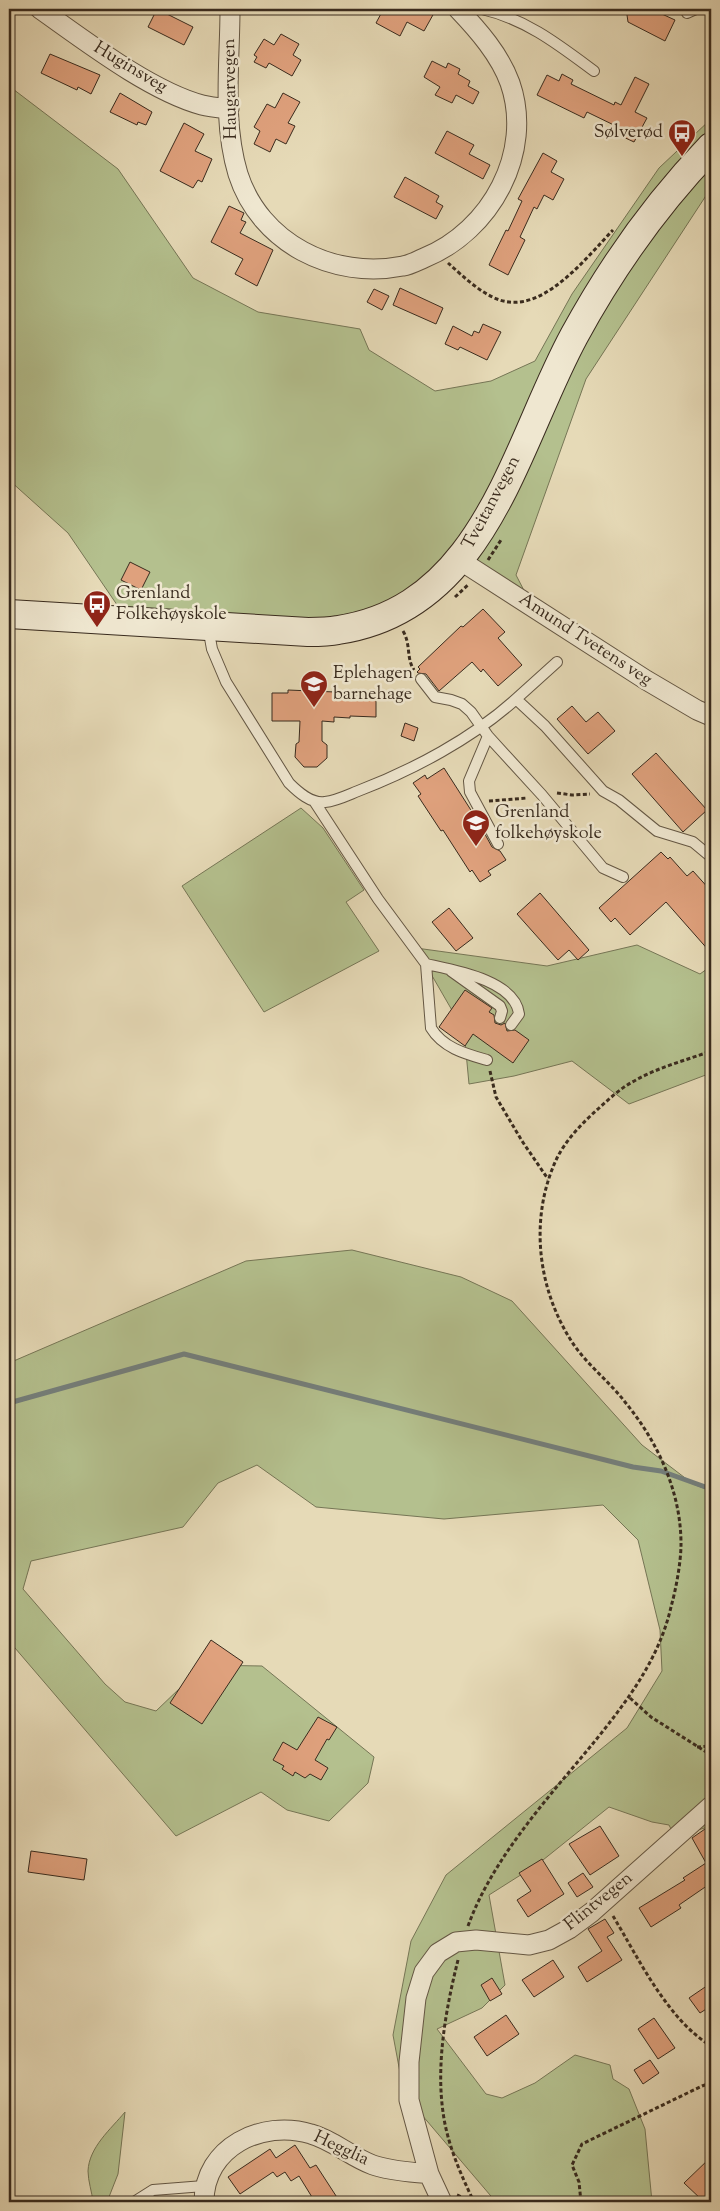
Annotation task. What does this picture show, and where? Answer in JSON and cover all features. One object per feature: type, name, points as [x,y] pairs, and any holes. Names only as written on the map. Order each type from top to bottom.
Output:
[{"type":"main road","name":"Tveitanvegen","points":[[9,614],[308,632],[338,630],[367,624],[390,615],[470,566],[486,523],[553,379],[595,300],[650,218],[711,147]]},
{"type":"street","name":"Huginsveg","points":[[40,9],[133,71],[173,94],[202,104],[228,109]]},
{"type":"street","name":"Haugarvegen","points":[[230,9],[228,109],[233,152],[239,175],[253,206],[276,234],[297,249],[323,262],[348,267],[374,269],[404,266],[436,253],[457,241],[482,216],[504,182],[515,150],[518,114],[509,82],[494,53],[458,9]]},
{"type":"street","name":"Amund Tvetens veg","points":[[470,566],[646,680],[697,710],[711,716]]},
{"type":"street","name":"Flintvegen","points":[[429,2174],[410,2100],[409,2062],[416,1998],[424,1972],[438,1953],[456,1942],[476,1940],[529,1945],[549,1940],[569,1929],[604,1901],[711,1806]]},
{"type":"street","name":"Hegglia","points":[[204,2194],[220,2157],[234,2145],[265,2130],[286,2129],[312,2134],[373,2165],[429,2174]]},
{"type":"street","points":[[429,2174],[442,2202]]},
{"type":"lane","points":[[482,9],[505,15],[531,27],[554,41],[594,71]]},
{"type":"lane","points":[[208,626],[212,649],[226,682],[289,783],[299,793],[314,801],[325,802],[366,788],[485,731],[516,699],[557,662]]},
{"type":"lane","points":[[421,679],[435,697],[462,704],[471,712],[485,731],[548,801],[603,868],[623,877]]},
{"type":"lane","points":[[516,699],[545,726],[603,791],[619,800],[657,831],[692,842],[711,857]]},
{"type":"lane","points":[[485,731],[468,781],[470,792],[498,844]]},
{"type":"lane","points":[[314,801],[378,899],[426,964],[431,1028],[435,1035],[460,1052],[487,1060]]},
{"type":"lane","points":[[426,964],[460,970],[476,976],[511,996],[518,1008],[519,1014],[511,1025]]},
{"type":"lane","points":[[448,969],[500,1006],[502,1011],[500,1018]]},
{"type":"lane","points":[[134,2202],[153,2190],[204,2194]]},
{"type":"path","points":[[436,253],[489,295],[508,302],[533,300],[556,286],[617,226]]},
{"type":"path","points":[[454,597],[470,566],[492,556],[503,534]]},
{"type":"path","points":[[395,634],[410,627]]},
{"type":"path","points":[[403,631],[408,638],[410,665],[421,679]]},
{"type":"path","points":[[535,786],[572,795],[603,791]]},
{"type":"path","points":[[476,802],[524,798],[548,801]]},
{"type":"path","points":[[474,2202],[451,2147],[443,2112],[441,2081],[444,2037],[453,1978],[462,1942],[473,1912],[493,1874],[538,1811],[630,1698],[650,1663],[663,1636],[672,1607],[681,1546],[677,1502],[651,1437],[625,1402],[573,1344],[560,1320],[547,1286],[540,1256],[539,1224],[545,1190],[558,1156],[583,1122],[613,1095],[636,1079],[711,1051]]},
{"type":"path","points":[[487,1060],[496,1097],[522,1141],[549,1180]]},
{"type":"path","points":[[630,1698],[651,1717],[711,1755]]},
{"type":"path","points":[[697,1747],[711,1746]]},
{"type":"path","points":[[604,1901],[648,1974],[678,2017],[711,2046]]},
{"type":"path","points":[[581,2202],[579,2182],[572,2165],[582,2144],[711,2083]]},
{"type":"green space","points":[[9,86],[118,169],[193,278],[258,312],[360,329],[369,350],[435,391],[491,381],[535,361],[572,294],[659,168],[711,119],[711,188],[586,379],[516,575],[531,604],[462,555],[411,601],[323,630],[126,618],[68,533],[9,480]]},
{"type":"green space","points":[[301,808],[323,828],[364,890],[346,902],[379,951],[264,1012],[182,886]]},
{"type":"green space","points":[[637,945],[700,974],[711,966],[711,1073],[629,1104],[572,1061],[514,1076],[469,1084],[464,1031],[416,948],[547,966]]},
{"type":"green space","points":[[352,1250],[461,1277],[512,1301],[642,1445],[693,1484],[711,1491],[711,1826],[675,1837],[669,1825],[652,1822],[609,1807],[538,1864],[489,1895],[505,1985],[482,2008],[437,2029],[486,2094],[502,2098],[535,2083],[575,2055],[610,2065],[613,2079],[629,2089],[645,2129],[652,2202],[496,2202],[404,2094],[393,2035],[411,1941],[446,1875],[627,1728],[662,1671],[660,1630],[638,1540],[603,1505],[444,1519],[316,1507],[257,1465],[218,1483],[183,1527],[31,1561],[23,1589],[105,1684],[125,1702],[156,1711],[204,1665],[262,1666],[374,1757],[368,1783],[329,1821],[287,1810],[261,1792],[176,1836],[9,1641],[9,1363],[246,1261]]},
{"type":"green space","points":[[125,2112],[118,2174],[107,2202],[93,2202],[88,2175],[89,2162],[96,2146]]},
{"type":"building","points":[[157,9],[193,27],[184,45],[148,27]]},
{"type":"building","points":[[382,9],[426,9],[434,13],[424,31],[407,22],[400,36],[376,23],[383,10],[391,14]]},
{"type":"building","points":[[630,9],[651,9],[675,20],[665,41],[628,22],[627,15]]},
{"type":"building","points":[[281,34],[299,44],[293,55],[301,60],[292,76],[269,63],[266,68],[254,62],[257,57],[254,55],[264,39],[274,45]]},
{"type":"building","points":[[50,54],[100,75],[91,94],[78,87],[77,90],[41,73]]},
{"type":"building","points":[[432,61],[446,68],[448,63],[460,69],[458,74],[470,81],[468,86],[479,92],[473,104],[456,95],[452,103],[435,95],[440,87],[424,77]]},
{"type":"building","points":[[562,74],[573,80],[571,84],[614,105],[615,102],[621,105],[635,77],[649,84],[635,112],[647,118],[634,142],[617,134],[620,128],[587,112],[584,118],[537,95],[547,75],[559,81]]},
{"type":"building","points":[[120,93],[152,112],[146,125],[138,122],[137,125],[110,112]]},
{"type":"building","points":[[283,93],[300,102],[288,123],[295,126],[286,144],[276,139],[270,152],[254,144],[260,131],[254,127],[267,104],[275,108]]},
{"type":"building","points":[[184,123],[204,134],[195,151],[212,159],[202,182],[198,180],[193,188],[160,171]]},
{"type":"building","points":[[447,131],[474,145],[469,154],[490,165],[483,179],[435,153]]},
{"type":"building","points":[[543,153],[557,161],[551,172],[564,179],[553,200],[544,195],[537,209],[534,207],[520,237],[525,240],[508,275],[489,265],[522,201],[518,199]]},
{"type":"building","points":[[405,177],[439,196],[436,202],[443,206],[436,219],[394,197]]},
{"type":"building","points":[[229,206],[244,213],[241,220],[246,222],[240,233],[273,250],[257,286],[235,274],[243,259],[211,242]]},
{"type":"building","points":[[400,288],[443,308],[436,324],[393,305]]},
{"type":"building","points":[[374,289],[389,296],[382,310],[367,302]]},
{"type":"building","points":[[483,324],[501,332],[487,360],[460,347],[458,350],[445,344],[453,326],[472,336],[474,331],[479,333]]},
{"type":"building","points":[[130,562],[150,572],[141,590],[121,580]]},
{"type":"building","points":[[483,609],[505,632],[498,638],[522,665],[498,686],[483,669],[481,672],[472,662],[439,691],[426,674],[417,672],[420,669],[418,667],[461,626],[463,627]]},
{"type":"building","points":[[288,690],[335,692],[335,695],[376,696],[376,717],[334,717],[334,722],[322,721],[322,741],[327,745],[327,758],[317,767],[304,767],[295,757],[296,744],[299,742],[300,721],[272,721],[272,693],[288,693]]},
{"type":"building","points":[[572,706],[586,722],[598,712],[615,731],[588,754],[557,719]]},
{"type":"building","points":[[405,723],[418,728],[414,741],[401,736]]},
{"type":"building","points":[[656,753],[707,810],[683,832],[632,774]]},
{"type":"building","points":[[444,768],[492,847],[500,851],[506,860],[488,871],[491,875],[480,882],[472,870],[470,872],[443,830],[441,831],[418,796],[421,794],[413,783],[425,775],[427,779]]},
{"type":"building","points":[[661,852],[668,859],[670,857],[687,876],[693,871],[711,891],[711,953],[666,902],[630,935],[615,918],[611,922],[599,908]]},
{"type":"building","points":[[540,893],[589,950],[578,960],[569,950],[558,960],[517,914]]},
{"type":"building","points":[[449,908],[473,938],[456,951],[432,922]]},
{"type":"building","points":[[465,990],[492,1008],[489,1012],[494,1015],[495,1023],[501,1025],[505,1023],[507,1031],[515,1030],[529,1040],[513,1063],[473,1034],[465,1046],[439,1027]]},
{"type":"building","points":[[211,1640],[243,1662],[202,1724],[170,1703]]},
{"type":"building","points":[[318,1717],[337,1727],[329,1740],[327,1739],[315,1760],[328,1768],[321,1780],[310,1774],[305,1778],[295,1772],[293,1776],[282,1769],[284,1766],[273,1760],[283,1742],[297,1750]]},
{"type":"building","points":[[600,1826],[619,1856],[590,1875],[569,1844]]},
{"type":"building","points":[[705,1829],[711,1839],[711,1883],[679,1905],[681,1908],[651,1927],[639,1908],[685,1880],[683,1878],[706,1863],[692,1838]]},
{"type":"building","points":[[31,1851],[87,1859],[84,1880],[28,1872]]},
{"type":"building","points":[[542,1859],[564,1894],[528,1917],[517,1900],[531,1891],[519,1873]]},
{"type":"building","points":[[583,1873],[593,1887],[577,1897],[568,1883]]},
{"type":"building","points":[[605,1919],[614,1933],[607,1937],[622,1960],[587,1982],[578,1967],[602,1951],[588,1929]]},
{"type":"building","points":[[553,1960],[564,1977],[534,1997],[522,1980]]},
{"type":"building","points":[[492,1978],[502,1994],[490,2001],[481,1985]]},
{"type":"building","points":[[711,1983],[711,2006],[700,2013],[689,1998]]},
{"type":"building","points":[[506,2015],[519,2034],[487,2056],[474,2037]]},
{"type":"building","points":[[654,2018],[675,2048],[658,2059],[638,2029]]},
{"type":"building","points":[[650,2060],[659,2073],[643,2084],[634,2070]]},
{"type":"building","points":[[295,2145],[310,2168],[316,2165],[340,2202],[315,2202],[299,2176],[291,2181],[285,2172],[277,2177],[273,2172],[240,2194],[228,2177],[270,2149],[276,2158]]},
{"type":"building","points":[[711,2157],[711,2190],[702,2200],[684,2183]]},
{"type":"waterway","points":[[9,1403],[184,1354],[633,1467],[661,1471],[711,1489]]},
{"type":"place","name":"Sølverød","points":[[682,157]]},
{"type":"place","name":"Grenland Folkehøyskole","points":[[97,628]]},
{"type":"place","name":"Eplehagen barnehage","points":[[314,708]]},
{"type":"place","name":"Grenland folkehøyskole","points":[[476,847]]}]
